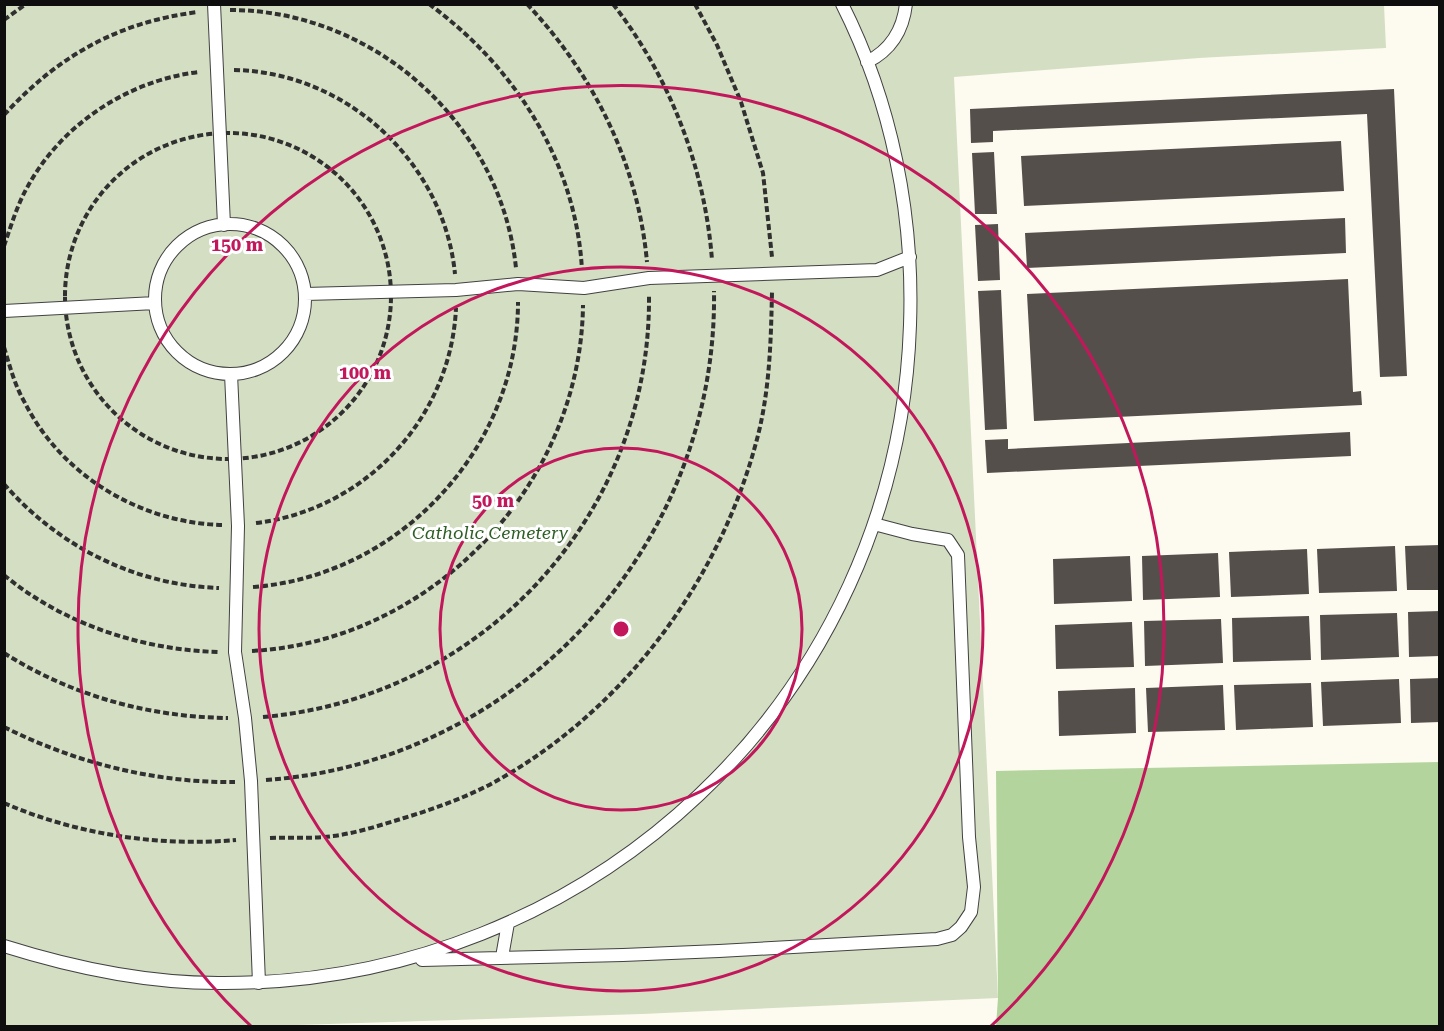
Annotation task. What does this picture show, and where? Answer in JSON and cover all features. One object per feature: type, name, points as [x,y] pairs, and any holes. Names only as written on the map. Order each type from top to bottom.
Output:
[{"type":"lane","points":[[4,946],[89,969],[131,976],[217,983],[259,982],[346,973],[402,961],[456,944],[508,923],[590,880],[665,826],[732,762],[762,727],[815,650],[857,568],[874,525],[890,470],[905,393],[911,302],[910,257],[904,207],[896,158],[884,110],[867,62],[842,4]]},
{"type":"lane","points":[[867,62],[882,54],[893,41],[904,21],[906,4]]},
{"type":"lane","points":[[214,7],[224,225]]},
{"type":"lane","points":[[224,225],[253,228],[279,243],[297,266],[305,294],[302,321],[293,339],[280,355],[258,369],[231,374],[203,369],[178,354],[162,330],[155,303],[159,274],[165,261],[174,250],[196,232],[224,225]]},
{"type":"lane","points":[[305,294],[456,290],[518,284],[584,288],[649,278],[877,270],[910,257]]},
{"type":"lane","points":[[4,311],[155,303]]},
{"type":"lane","points":[[231,374],[238,526],[235,652],[245,718],[251,782],[259,982]]},
{"type":"lane","points":[[402,961],[623,955],[937,939],[952,935],[961,927],[971,912],[974,887],[969,825],[958,555],[948,540],[874,525]]},
{"type":"lane","points":[[502,957],[508,923]]},
{"type":"path","points":[[4,21],[26,4]]},
{"type":"path","points":[[4,574],[40,600],[70,616],[123,637],[167,648],[201,652],[263,651],[309,643],[345,633],[421,596],[465,562],[504,521],[536,476],[560,425],[569,399],[578,362],[583,316],[582,262],[566,187],[547,140],[505,75],[470,37],[429,4]]},
{"type":"path","points":[[4,653],[58,682],[130,707],[207,718],[245,718],[300,712],[344,703],[406,679],[435,664],[472,641],[516,606],[560,557],[586,520],[612,472],[624,441],[642,377],[648,334],[649,278],[646,248],[633,186],[612,127],[582,72],[527,4]]},
{"type":"path","points":[[4,727],[53,749],[117,769],[183,780],[251,782],[284,779],[349,767],[391,754],[442,733],[500,700],[527,681],[591,620],[638,559],[665,511],[683,470],[708,375],[714,309],[711,247],[702,191],[686,136],[650,59],[614,4]]},
{"type":"path","points":[[4,803],[57,823],[142,838],[180,842],[334,836],[376,827],[450,803],[482,788],[525,764],[579,723],[627,677],[679,611],[713,556],[725,531],[754,452],[765,403],[772,345],[773,273],[763,173],[741,102],[717,45],[695,4]]},
{"type":"path","points":[[4,115],[27,91],[59,64],[94,42],[132,26],[172,15],[214,7],[270,13],[326,27],[377,51],[423,85],[461,127],[490,175],[510,229],[518,284],[515,346],[508,376],[486,433],[470,459],[452,484],[408,526],[383,544],[328,571],[288,582],[237,588],[200,587],[163,581],[127,571],[60,536],[31,512],[4,484]]},
{"type":"path","points":[[4,246],[14,215],[28,185],[47,158],[94,113],[122,95],[152,82],[184,74],[244,70],[272,74],[325,91],[379,127],[410,160],[426,184],[438,209],[454,262],[456,290],[455,325],[444,371],[418,424],[396,452],[370,477],[340,496],[308,511],[273,521],[238,526],[195,523],[143,510],[114,496],[87,477],[63,456],[42,431],[25,404],[4,348]]},
{"type":"path","points":[[219,133],[248,134],[277,140],[303,151],[335,173],[349,186],[367,209],[380,234],[388,262],[392,290],[389,324],[377,365],[364,387],[348,407],[322,429],[285,449],[260,456],[235,459],[212,458],[178,451],[147,438],[111,410],[84,373],[68,330],[65,308],[65,279],[71,251],[81,224],[96,199],[115,177],[138,160],[163,146],[191,137],[219,133]]},
{"type":"green space","name":"Catholic Cemetery","points":[[5,5],[1384,5],[1386,48],[1199,58],[954,77],[998,998],[642,1014],[266,1026],[5,1026]]},
{"type":"green space","points":[[1439,762],[1439,1026],[996,1026],[998,998],[996,771]]},
{"type":"building","points":[[1394,89],[1407,376],[1380,377],[1367,114],[993,131],[993,142],[971,143],[970,109]]},
{"type":"building","points":[[1341,141],[1344,191],[1024,206],[1021,156]]},
{"type":"building","points":[[994,152],[997,214],[975,214],[972,153]]},
{"type":"building","points":[[1345,218],[1346,253],[1027,268],[1025,233]]},
{"type":"building","points":[[998,224],[1000,280],[978,281],[975,225]]},
{"type":"building","points":[[1348,279],[1353,392],[1361,391],[1362,405],[1034,421],[1027,294]]},
{"type":"building","points":[[1001,290],[1007,429],[985,430],[978,291]]},
{"type":"building","points":[[1350,432],[1351,456],[987,473],[985,440],[1008,439],[1008,449]]},
{"type":"building","points":[[1440,545],[1440,590],[1407,590],[1405,546]]},
{"type":"building","points":[[1395,546],[1397,591],[1319,593],[1317,549]]},
{"type":"building","points":[[1307,549],[1309,594],[1231,597],[1229,552]]},
{"type":"building","points":[[1218,553],[1220,597],[1143,600],[1142,556]]},
{"type":"building","points":[[1130,556],[1132,601],[1054,604],[1053,559]]},
{"type":"building","points":[[1440,611],[1440,656],[1409,657],[1408,612]]},
{"type":"building","points":[[1397,613],[1399,657],[1321,660],[1320,615]]},
{"type":"building","points":[[1309,616],[1311,660],[1233,662],[1232,618]]},
{"type":"building","points":[[1221,619],[1223,663],[1145,666],[1144,621]]},
{"type":"building","points":[[1132,622],[1134,667],[1056,669],[1055,625]]},
{"type":"building","points":[[1440,678],[1440,722],[1411,723],[1410,679]]},
{"type":"building","points":[[1399,679],[1401,723],[1323,726],[1321,682]]},
{"type":"building","points":[[1311,683],[1313,727],[1236,730],[1234,685]]},
{"type":"building","points":[[1223,685],[1225,730],[1148,732],[1146,688]]},
{"type":"building","points":[[1135,688],[1136,733],[1059,736],[1058,691]]}]
